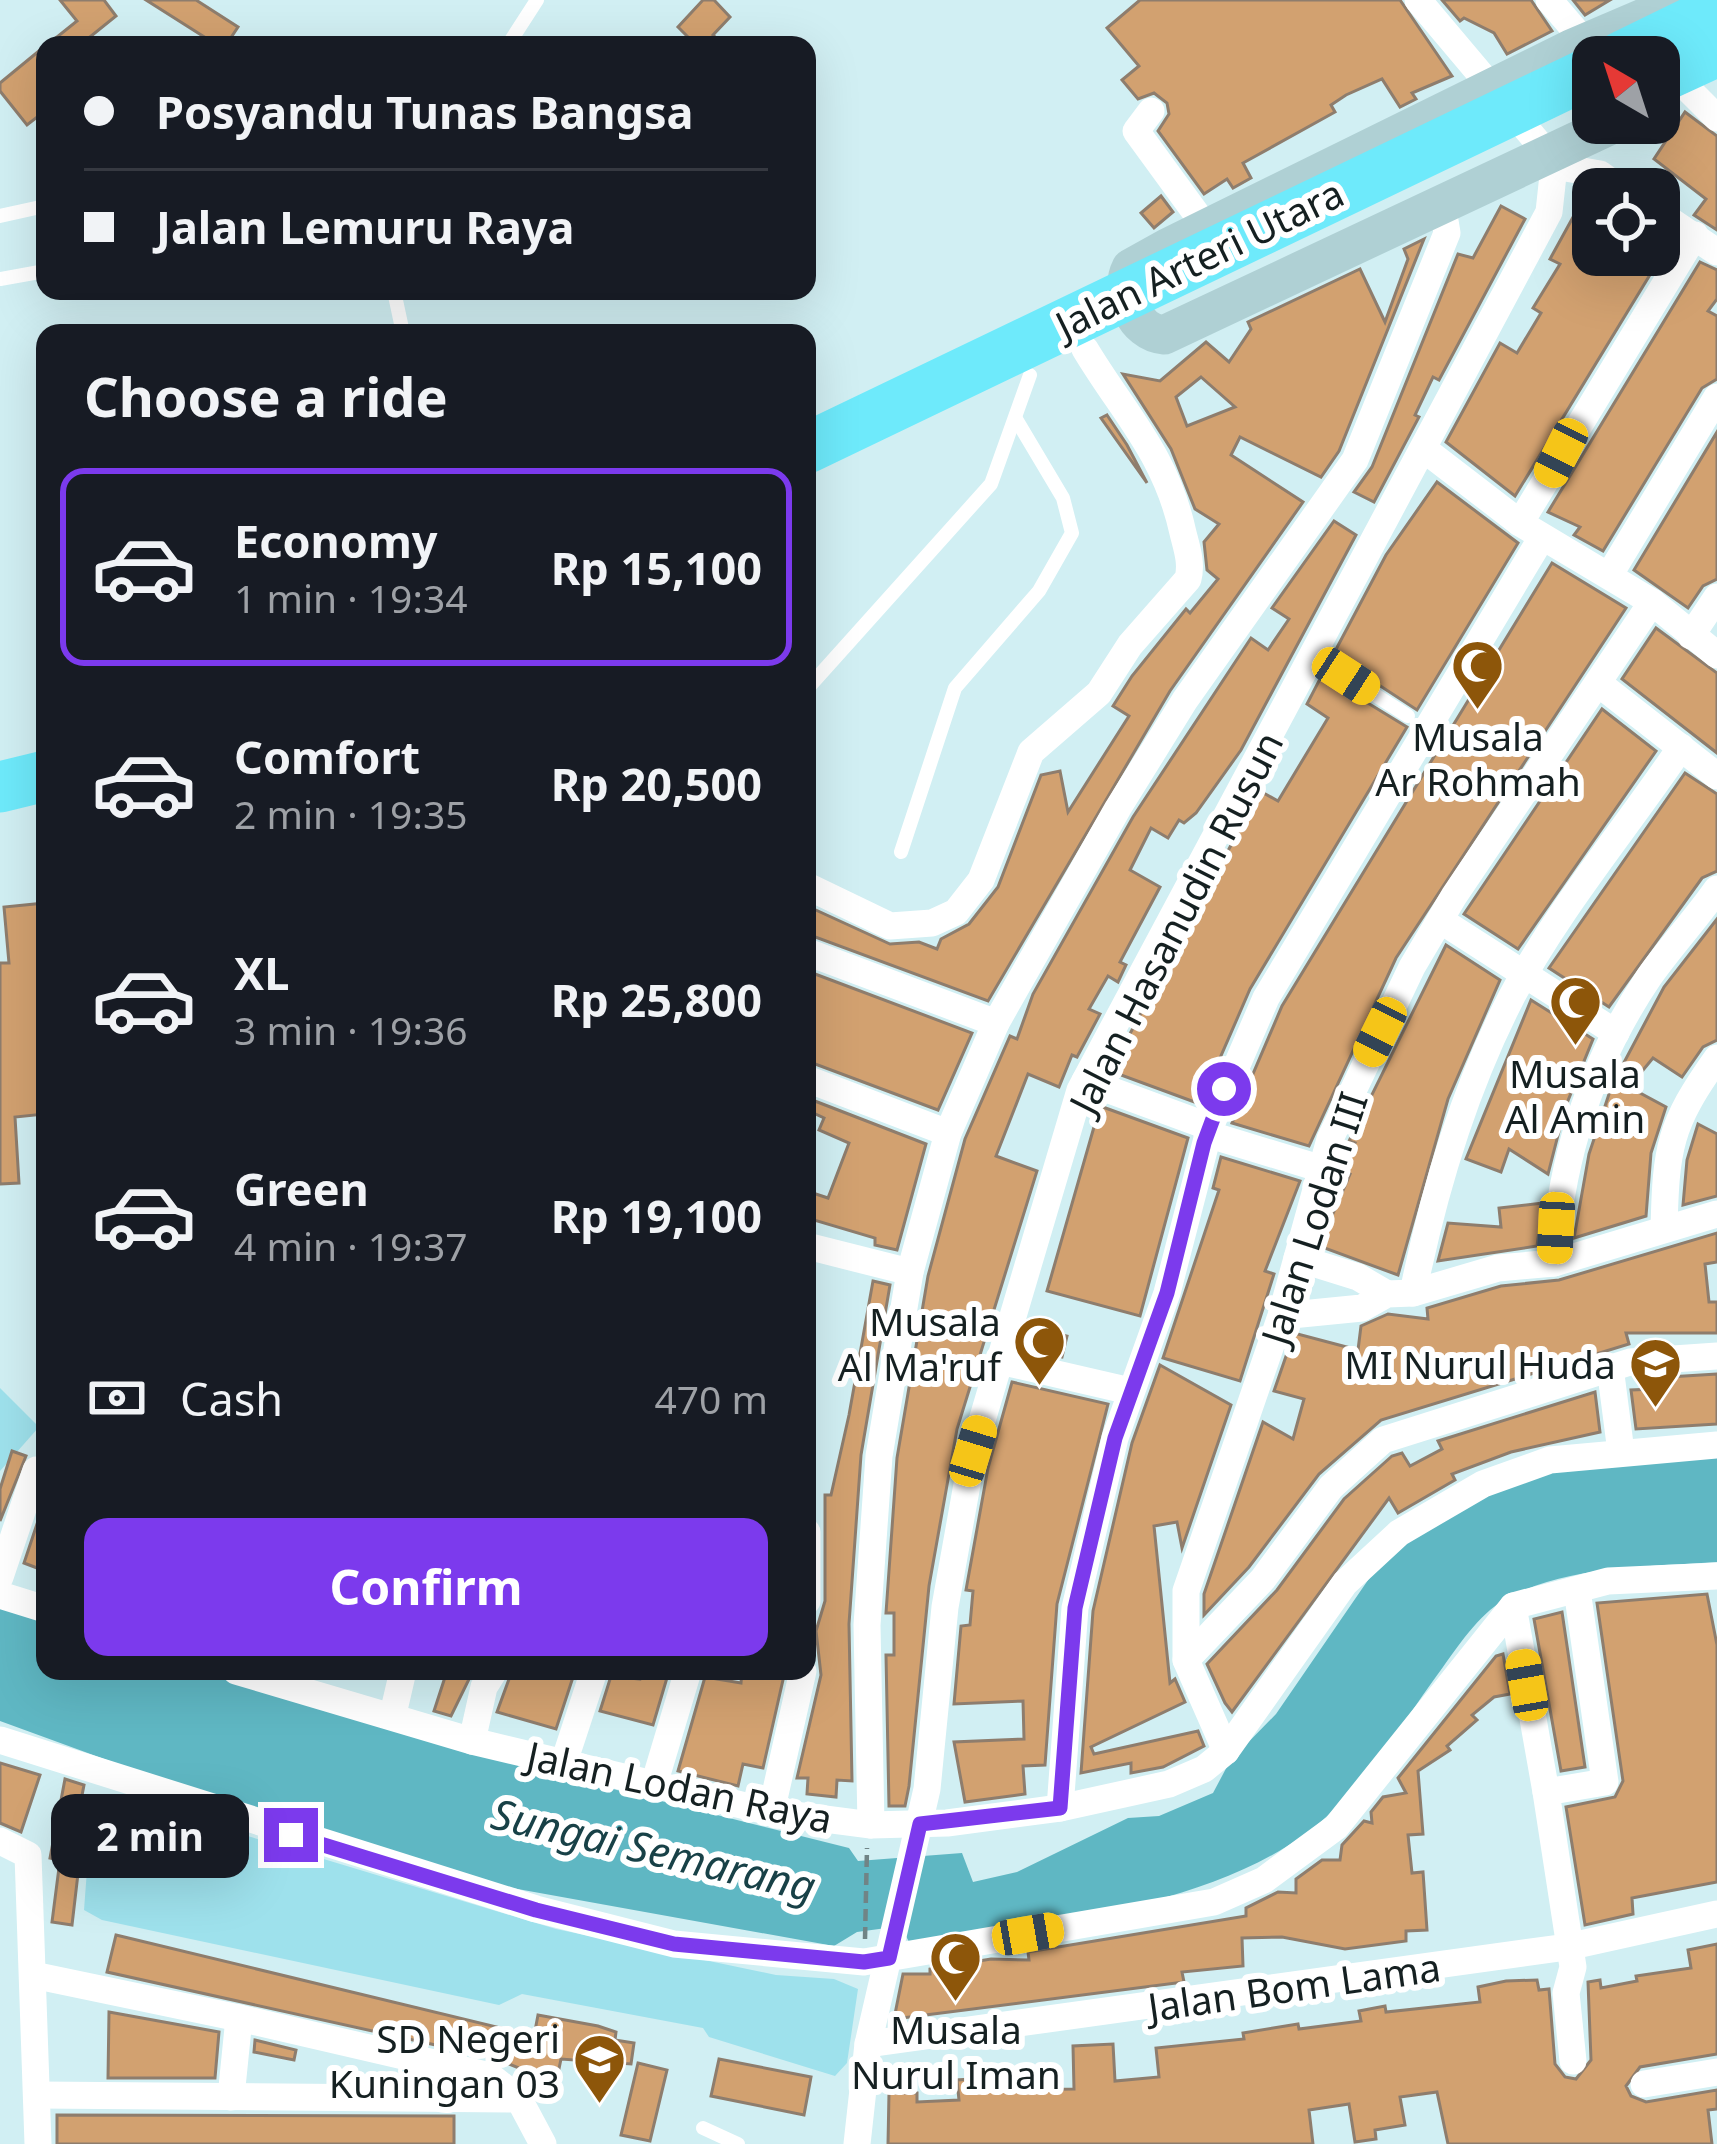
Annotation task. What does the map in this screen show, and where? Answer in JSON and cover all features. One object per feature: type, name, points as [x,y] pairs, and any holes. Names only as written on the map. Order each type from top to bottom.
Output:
[{"type":"highway","name":"Jalan Arteri Utara","points":[[1652,36],[1717,10]]},
{"type":"highway","name":"Jalan Arteri Utara","points":[[1529,130],[1572,86]]},
{"type":"highway","name":"Jalan Arteri Utara","points":[[816,444],[1529,130],[1572,116]]},
{"type":"highway","name":"Jalan Arteri Utara","points":[[816,480],[1023,397],[1133,308]]},
{"type":"highway","points":[[0,787],[36,778]]},
{"type":"highway","points":[[0,823],[36,814]]},
{"type":"street","points":[[1418,0],[1529,130],[1590,168]]},
{"type":"street","points":[[1549,0],[1581,36]]},
{"type":"street","points":[[1631,36],[1684,0]]},
{"type":"street","points":[[1151,111],[1136,131],[1206,227]]},
{"type":"street","points":[[1529,130],[1442,203],[1164,335],[1149,333],[1133,308],[1131,268],[1206,227],[1529,130],[1572,126]]},
{"type":"street","name":"Jalan Hasanudin Rusun","points":[[857,2144],[882,1954],[918,1833],[945,1607],[973,1451],[1085,1082],[1549,212],[1529,130]]},
{"type":"street","points":[[868,1838],[867,1625],[872,1536],[910,1272],[948,1133],[996,1023],[1185,700],[1355,460],[1448,232],[1442,203]]},
{"type":"street","points":[[1060,1808],[1075,1608],[1130,1391],[1167,1293],[1208,1131],[1266,998],[1531,530],[1706,244],[1680,227]]},
{"type":"street","points":[[816,890],[890,926],[932,923],[956,912],[981,880],[1030,752],[1100,693],[1130,645],[1188,579],[1191,567],[1181,520],[1161,463],[1085,349]]},
{"type":"street","points":[[1610,574],[1717,397]]},
{"type":"street","points":[[1425,450],[1531,530],[1652,602],[1717,656]]},
{"type":"street","points":[[1691,636],[1717,597]]},
{"type":"street","name":"Jalan Lodan III","points":[[1226,1751],[1186,1660],[1182,1623],[1195,1558],[1281,1316],[1322,1169],[1364,1065],[1440,920],[1652,602]]},
{"type":"street","points":[[1598,683],[1717,776]]},
{"type":"street","points":[[1400,1294],[1524,975],[1681,747]]},
{"type":"street","points":[[1554,1263],[1558,1193],[1580,1118],[1616,1033],[1650,975],[1717,889]]},
{"type":"street","points":[[1440,920],[1616,1033]]},
{"type":"street","points":[[816,955],[996,1023]]},
{"type":"street","points":[[1664,1228],[1666,1147],[1690,1095],[1717,1058]]},
{"type":"street","points":[[816,1082],[948,1133]]},
{"type":"street","points":[[1085,1082],[1208,1131],[1322,1169]]},
{"type":"street","points":[[1281,1316],[1362,1308],[1498,1268],[1554,1263],[1717,1214]]},
{"type":"street","points":[[816,1248],[910,1272]]},
{"type":"street","points":[[1297,1258],[1400,1294]]},
{"type":"street","points":[[1186,1660],[1263,1579],[1364,1452],[1480,1406],[1610,1367],[1717,1356]]},
{"type":"street","points":[[1000,1361],[1130,1391]]},
{"type":"street","points":[[1610,1367],[1621,1452]]},
{"type":"street","name":"Jalan Lodan Raya","points":[[272,1680],[472,1741],[655,1781],[868,1838],[918,1833],[1169,1784],[1204,1769],[1226,1751],[1346,1583],[1385,1544],[1483,1484],[1550,1460],[1717,1445]]},
{"type":"street","points":[[0,1577],[36,1470]]},
{"type":"street","points":[[0,1740],[514,1903],[674,1944],[864,1962],[882,1954],[1214,1902],[1264,1880],[1336,1827],[1513,1606],[1609,1581],[1717,1578]]},
{"type":"street","points":[[1546,1792],[1605,1782],[1576,1590]]},
{"type":"street","points":[[0,1595],[36,1607]]},
{"type":"street","points":[[1513,1606],[1573,1967],[1566,1993],[1573,2061]]},
{"type":"street","points":[[393,1714],[401,1680]]},
{"type":"street","points":[[472,1741],[488,1680]]},
{"type":"street","points":[[564,1762],[591,1680]]},
{"type":"street","points":[[655,1781],[685,1680]]},
{"type":"street","points":[[770,1812],[801,1680]]},
{"type":"street","points":[[0,1841],[28,1855],[38,2144]]},
{"type":"street","name":"Jalan Bom Lama","points":[[868,2044],[1567,1947],[1717,1914]]},
{"type":"street","points":[[33,1975],[490,2076],[520,2099],[544,2144]]},
{"type":"street","points":[[231,2097],[239,2018]]},
{"type":"street","points":[[353,2097],[362,2050]]},
{"type":"street","points":[[1644,2084],[1717,2072]]},
{"type":"street","points":[[39,2095],[520,2099]]},
{"type":"lane","points":[[514,36],[537,0]]},
{"type":"lane","points":[[0,216],[36,208]]},
{"type":"lane","points":[[0,279],[36,273]]},
{"type":"lane","points":[[816,679],[992,484],[1023,397]]},
{"type":"lane","points":[[901,852],[955,688],[1039,591],[1072,532],[1064,498],[1023,397]]},
{"type":"lane","points":[[1314,656],[1408,716]]},
{"type":"lane","points":[[704,2128],[738,2144]]},
{"type":"path","points":[[868,1838],[882,1954]]},
{"type":"shaded area","points":[[0,1388],[36,1424],[36,1430],[0,1471]]},
{"type":"shaded area","points":[[161,1810],[556,1929],[776,1975],[834,1979],[858,1989],[847,2063],[835,2076],[709,2037],[703,2028],[522,1994],[499,2005],[102,1920],[84,1910],[87,1870],[151,1843]]},
{"type":"water","name":"Sungai Semarang","points":[[1717,1455],[1717,1562],[1586,1573],[1535,1586],[1500,1602],[1465,1637],[1344,1799],[1304,1835],[1262,1860],[1167,1897],[912,1948],[901,1926],[857,1932],[834,1946],[512,1888],[340,1845],[0,1721],[0,1602],[36,1614],[36,1680],[232,1680],[545,1772],[849,1848],[858,1861],[962,1853],[973,1882],[1017,1872],[1128,1818],[1159,1816],[1213,1793],[1230,1761],[1276,1714],[1377,1567],[1421,1532],[1529,1474]]},
{"type":"building","points":[[60,0],[104,0],[116,16],[91,36],[58,36],[77,21]]},
{"type":"building","points":[[146,0],[196,0],[238,27],[232,36],[203,36]]},
{"type":"building","points":[[703,0],[714,0],[730,17],[714,36],[687,36],[678,27]]},
{"type":"building","points":[[1140,0],[1400,0],[1452,76],[1412,93],[1416,99],[1400,107],[1382,79],[1346,95],[1331,105],[1335,112],[1243,163],[1251,178],[1233,188],[1227,179],[1204,194],[1158,131],[1169,114],[1167,103],[1154,93],[1138,99],[1122,80],[1139,66],[1107,28]]},
{"type":"building","points":[[1442,0],[1531,0],[1552,31],[1507,54],[1494,33],[1464,18],[1460,21]]},
{"type":"building","points":[[1573,0],[1610,0],[1585,15]]},
{"type":"building","points":[[36,53],[36,118],[27,125],[0,91],[0,83]]},
{"type":"building","points":[[1685,112],[1717,136],[1717,230],[1694,215],[1706,199],[1680,179],[1680,168],[1666,168],[1654,159],[1664,144],[1680,144],[1680,120]]},
{"type":"building","points":[[1161,196],[1173,212],[1154,228],[1141,213]]},
{"type":"building","points":[[1501,206],[1525,219],[1439,380],[1433,377],[1415,415],[1419,417],[1374,502],[1354,492],[1372,467],[1458,254],[1473,258]]},
{"type":"building","points":[[1572,219],[1572,276],[1649,276],[1515,496],[1446,442],[1500,343],[1517,353],[1541,313],[1533,308],[1560,264],[1550,259]]},
{"type":"building","points":[[1424,239],[1339,451],[1321,477],[1240,437],[1231,455],[1303,502],[1170,691],[988,1001],[816,937],[816,910],[890,944],[919,942],[937,949],[941,939],[969,924],[998,887],[1041,775],[1060,771],[1068,812],[1129,716],[1113,706],[1132,676],[1186,609],[1190,613],[1218,579],[1207,570],[1204,542],[1219,524],[1195,509],[1171,449],[1123,374],[1160,381],[1206,342],[1229,362],[1251,329],[1248,322],[1360,269],[1385,322],[1408,259],[1404,249]],"holes":[[[1201,377],[1235,407],[1187,426],[1176,397]]]},
{"type":"building","points":[[1700,262],[1717,270],[1717,299],[1708,311],[1717,316],[1717,379],[1702,388],[1603,551],[1574,535],[1580,527],[1548,512]]},
{"type":"building","points":[[1107,415],[1127,445],[1147,483],[1101,418]]},
{"type":"building","points":[[1717,432],[1717,579],[1703,586],[1688,608],[1634,570]]},
{"type":"building","points":[[1437,482],[1518,543],[1417,710],[1333,655],[1386,555]]},
{"type":"building","points":[[1334,521],[1356,535],[1241,750],[1196,813],[1184,823],[1179,820],[1168,838],[1151,828],[1130,870],[1160,887],[1120,962],[1126,965],[1118,982],[1108,976],[1089,1009],[1100,1014],[1077,1057],[1072,1055],[1059,1087],[1028,1074],[996,1156],[1037,1171],[957,1429],[929,1586],[909,1786],[905,1806],[889,1806],[886,1655],[894,1655],[894,1613],[886,1613],[897,1458],[928,1276],[965,1139],[1010,1036],[1017,1039],[1033,994],[1133,817],[1251,638],[1268,650],[1289,619],[1272,608]]},
{"type":"building","points":[[1552,563],[1626,608],[1396,958],[1309,1146],[1232,1123],[1282,1006]]},
{"type":"building","points":[[1656,628],[1717,673],[1717,753],[1622,679]]},
{"type":"building","points":[[1322,675],[1407,727],[1250,989],[1200,1104],[1110,1071],[1260,791],[1278,801],[1328,718],[1307,704]]},
{"type":"building","points":[[1602,709],[1656,751],[1518,949],[1464,914]]},
{"type":"building","points":[[1685,773],[1717,794],[1717,871],[1702,878],[1609,1007],[1549,968]]},
{"type":"building","points":[[36,904],[36,1115],[15,1117],[19,1183],[0,1184],[0,963],[9,963],[4,907]]},
{"type":"building","points":[[1717,919],[1717,1040],[1703,1047],[1682,1077],[1653,1058],[1629,1087],[1666,1107],[1651,1153],[1646,1216],[1574,1238],[1589,1154],[1612,1085],[1664,987]]},
{"type":"building","points":[[1446,945],[1500,980],[1448,1099],[1398,1275],[1319,1246],[1350,1174],[1342,1171],[1355,1143],[1349,1141]]},
{"type":"building","points":[[816,974],[972,1033],[938,1110],[816,1064]]},
{"type":"building","points":[[1531,1000],[1593,1039],[1565,1108],[1548,1174],[1509,1149],[1501,1172],[1466,1159]]},
{"type":"building","points":[[816,1101],[926,1144],[897,1250],[875,1245],[875,1238],[816,1221],[816,1194],[828,1198],[849,1143],[819,1130],[824,1118],[816,1114]]},
{"type":"building","points":[[1100,1106],[1188,1138],[1140,1316],[1047,1291]]},
{"type":"building","points":[[1698,1124],[1717,1134],[1717,1196],[1683,1205],[1687,1160]]},
{"type":"building","points":[[1221,1157],[1300,1181],[1265,1271],[1274,1274],[1240,1381],[1163,1358],[1219,1190],[1213,1188]]},
{"type":"building","points":[[1543,1203],[1537,1246],[1438,1261],[1448,1223],[1501,1227],[1499,1208]]},
{"type":"building","points":[[1717,1233],[1717,1262],[1705,1264],[1709,1302],[1717,1302],[1717,1333],[1626,1333],[1629,1344],[1381,1420],[1319,1474],[1249,1567],[1204,1615],[1204,1594],[1263,1422],[1293,1439],[1304,1399],[1274,1391],[1294,1333],[1358,1350],[1361,1326],[1388,1314],[1428,1319],[1427,1308],[1501,1286],[1559,1280]]},
{"type":"building","points":[[873,1281],[890,1285],[861,1455],[849,1624],[852,1781],[837,1780],[836,1797],[807,1794],[808,1778],[797,1778],[821,1675],[816,1631],[825,1601],[825,1495],[831,1495],[849,1415]]},
{"type":"building","points":[[1029,1327],[1067,1336],[1062,1357],[1022,1348]]},
{"type":"building","points":[[1160,1365],[1231,1405],[1182,1548],[1177,1522],[1154,1526],[1170,1683],[1175,1679],[1185,1702],[1091,1747],[1094,1754],[1198,1731],[1204,1746],[1163,1767],[1131,1773],[1131,1763],[1081,1773],[1093,1611],[1132,1443]]},
{"type":"building","points":[[1717,1374],[1717,1424],[1636,1429],[1631,1390],[1653,1389],[1653,1378]]},
{"type":"building","points":[[1012,1382],[1108,1404],[1057,1604],[1045,1765],[1023,1766],[1025,1794],[965,1802],[954,1742],[1024,1739],[1023,1701],[954,1704],[961,1626],[970,1625],[973,1591],[966,1590],[988,1468]]},
{"type":"building","points":[[1595,1392],[1600,1432],[1511,1452],[1452,1474],[1455,1480],[1398,1513],[1389,1498],[1232,1712],[1207,1664],[1277,1590],[1344,1499],[1392,1456],[1402,1453],[1410,1466],[1442,1449],[1438,1441]]},
{"type":"building","points":[[12,1451],[26,1456],[0,1521],[0,1489]]},
{"type":"building","points":[[36,1527],[36,1568],[24,1563]]},
{"type":"building","points":[[1707,1594],[1717,1645],[1717,1882],[1632,1898],[1633,1914],[1585,1925],[1566,1807],[1615,1797],[1623,1781],[1597,1603]]},
{"type":"building","points":[[1562,1612],[1585,1767],[1561,1771],[1534,1619]]},
{"type":"building","points":[[1503,1654],[1510,1694],[1494,1697],[1472,1715],[1477,1720],[1447,1746],[1450,1750],[1418,1771],[1423,1834],[1408,1835],[1412,1873],[1423,1872],[1427,1930],[1406,1931],[1406,1941],[1345,1949],[1282,1937],[1242,1938],[1243,1966],[1182,1972],[1184,1982],[894,2019],[903,1974],[930,1974],[930,1969],[991,1959],[1029,1960],[1028,1952],[1246,1916],[1246,1908],[1278,1892],[1296,1893],[1296,1879],[1322,1860],[1340,1860],[1342,1845],[1364,1821],[1372,1823],[1371,1812],[1383,1797],[1406,1793],[1398,1778],[1496,1656]]},
{"type":"building","points":[[444,1680],[469,1680],[451,1716],[434,1711]]},
{"type":"building","points":[[509,1680],[572,1680],[556,1729],[497,1712]]},
{"type":"building","points":[[610,1680],[666,1680],[653,1725],[600,1711]]},
{"type":"building","points":[[704,1680],[783,1680],[763,1768],[743,1764],[738,1786],[678,1771]]},
{"type":"building","points":[[0,1763],[40,1775],[21,1832],[0,1823]]},
{"type":"building","points":[[65,1779],[84,1785],[78,1816],[122,1800],[137,1845],[79,1865],[72,1925],[52,1922],[60,1860],[50,1858]]},
{"type":"building","points":[[116,1935],[534,2036],[538,2015],[598,2026],[616,2032],[615,2040],[634,2043],[631,2064],[561,2059],[554,2093],[537,2089],[539,2076],[494,2058],[107,1972]]},
{"type":"building","points":[[1717,1944],[1717,2054],[1640,2067],[1626,2086],[1631,2096],[1646,2102],[1717,2090],[1717,2109],[1708,2110],[1712,2144],[1448,2144],[1437,2092],[1400,2097],[1405,2125],[1375,2130],[1376,2139],[1355,2142],[1349,2104],[1309,2110],[1313,2144],[888,2144],[889,2093],[917,2093],[917,2102],[959,2100],[957,2080],[1002,2077],[1003,2090],[1074,2089],[1073,2046],[1113,2044],[1115,2081],[1159,2077],[1156,2048],[1244,2039],[1243,2033],[1298,2024],[1299,2029],[1361,2021],[1359,2011],[1385,2006],[1386,2012],[1480,2002],[1478,1987],[1506,1981],[1537,1980],[1539,1990],[1549,1989],[1555,2064],[1565,2077],[1576,2079],[1591,2060],[1588,1982],[1600,1980],[1601,1988],[1637,1981],[1636,1976],[1691,1968],[1688,1950]]},
{"type":"building","points":[[109,2012],[219,2032],[215,2078],[108,2078]]},
{"type":"building","points":[[255,2040],[296,2050],[294,2060],[254,2052]]},
{"type":"building","points":[[719,2059],[811,2077],[804,2115],[711,2096]]},
{"type":"building","points":[[638,2063],[667,2070],[650,2141],[621,2135]]},
{"type":"building","points":[[57,2115],[454,2116],[454,2144],[57,2144]]},
{"type":"place","name":"Musala Ar Rohmah","points":[[1478,711]]},
{"type":"place","name":"Musala Al Amin","points":[[1575,1048]]},
{"type":"place","name":"Musala Al Ma'ruf","points":[[1040,1388]]},
{"type":"place","name":"MI Nurul Huda","points":[[1655,1409]]},
{"type":"place","name":"Musala Nurul Iman","points":[[956,2004]]},
{"type":"place","name":"SD Negeri Kuningan 03","points":[[599,2105]]},
{"type":"route","points":[[291,1835],[536,1910],[674,1944],[864,1962],[889,1958],[920,1824],[1060,1808],[1075,1608],[1115,1438],[1167,1293],[1204,1143],[1224,1089]]}]
